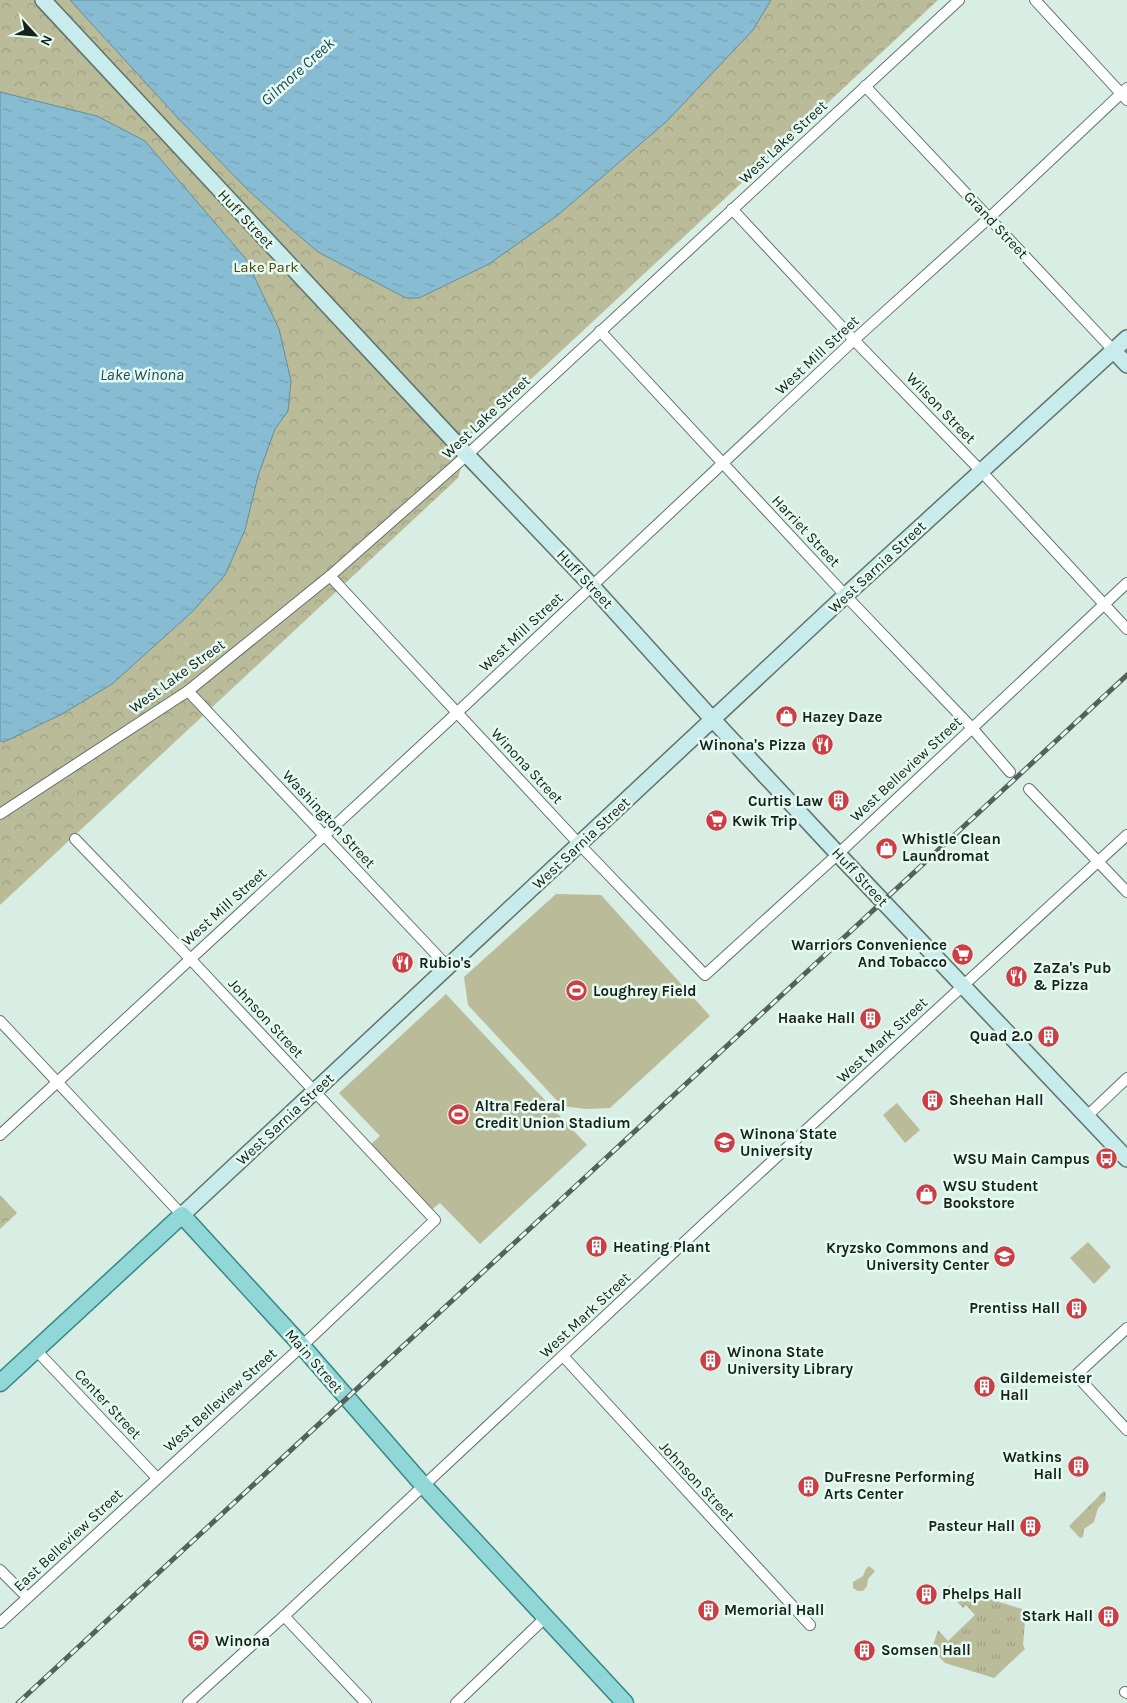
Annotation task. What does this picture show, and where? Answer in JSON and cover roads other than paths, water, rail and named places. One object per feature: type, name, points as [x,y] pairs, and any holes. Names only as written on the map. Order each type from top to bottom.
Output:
[{"type":"main road","name":"Huff Street","points":[[43,0],[467,455],[592,586],[838,854],[1127,1159]]},
{"type":"main road","name":"West Sarnia Street","points":[[0,1383],[580,845],[713,719],[1127,338]]},
{"type":"main road","name":"Grand Street","points":[[1114,351],[1127,365]]},
{"type":"main road","name":"Main Street","points":[[182,1215],[302,1346],[423,1485],[626,1703]]},
{"type":"street","name":"West Lake Street","points":[[0,814],[188,690],[330,576],[467,455],[959,0]]},
{"type":"street","points":[[1035,0],[1125,94]]},
{"type":"street","name":"Grand Street","points":[[865,86],[1114,351]]},
{"type":"street","name":"West Mill Street","points":[[0,1135],[457,713],[854,340],[1125,94]]},
{"type":"street","name":"Wilson Street","points":[[732,209],[854,340],[981,471],[1127,629]]},
{"type":"street","name":"Harriet Street","points":[[600,331],[846,596],[972,728],[1010,772]]},
{"type":"street","name":"Winona Street","points":[[330,576],[580,845],[705,976]]},
{"type":"street","name":"West Belleview Street","points":[[705,976],[1127,583]]},
{"type":"street","name":"Washington Street","points":[[188,690],[448,967]]},
{"type":"street","points":[[1029,789],[1127,892]]},
{"type":"street","name":"West Mark Street","points":[[188,1703],[1127,835]]},
{"type":"street","name":"Johnson Street","points":[[75,839],[190,958],[435,1220]]},
{"type":"street","name":"Main Street","points":[[0,1021],[182,1215]]},
{"type":"street","points":[[1087,1116],[1127,1078]]},
{"type":"street","name":"West Belleview Street","points":[[157,1478],[302,1346],[435,1220]]},
{"type":"street","points":[[1127,1328],[1076,1375],[1127,1430]]},
{"type":"street","name":"Center Street","points":[[36,1350],[157,1478]]},
{"type":"street","name":"Johnson Street","points":[[563,1356],[810,1625]]},
{"type":"street","name":"East Belleview Street","points":[[0,1623],[157,1478]]},
{"type":"street","points":[[0,1570],[27,1597]]},
{"type":"street","points":[[284,1616],[366,1703]]},
{"type":"street","points":[[456,1703],[546,1617]]},
{"type":"water","name":"Gilmore Creek","points":[[70,0],[771,0],[753,30],[667,121],[558,215],[489,264],[419,298],[406,298],[318,252],[290,228],[248,190],[176,116]]},
{"type":"water","name":"Lake Winona","points":[[0,92],[97,116],[145,141],[246,259],[279,329],[291,381],[288,411],[275,429],[258,476],[245,530],[225,575],[192,612],[112,684],[62,714],[4,742],[0,741]]},
{"type":"railway","points":[[18,1703],[1127,675]]},
{"type":"place","name":"Hazey Daze","points":[[786,717]]},
{"type":"place","name":"Winona's Pizza","points":[[822,745]]},
{"type":"place","name":"Curtis Law","points":[[839,801]]},
{"type":"place","name":"Kwik Trip","points":[[716,821]]},
{"type":"place","name":"Whistle Clean Laundromat","points":[[886,848]]},
{"type":"place","name":"Warriors Convenience And Tobacco","points":[[963,954]]},
{"type":"place","name":"Rubio's","points":[[403,963]]},
{"type":"place","name":"ZaZa's Pub & Pizza","points":[[1017,977]]},
{"type":"place","name":"Loughrey Field","points":[[577,991]]},
{"type":"place","name":"Haake Hall","points":[[871,1018]]},
{"type":"place","name":"Quad 2.0","points":[[1049,1036]]},
{"type":"place","name":"Sheehan Hall","points":[[933,1100]]},
{"type":"place","name":"Altra Federal Credit Union Stadium","points":[[459,1115]]},
{"type":"place","name":"Winona State University","points":[[724,1143]]},
{"type":"place","name":"WSU Main Campus","points":[[1106,1159]]},
{"type":"place","name":"WSU Student Bookstore","points":[[927,1195]]},
{"type":"place","name":"Heating Plant","points":[[597,1247]]},
{"type":"place","name":"Kryzsko Commons and University Center","points":[[1005,1257]]},
{"type":"place","name":"Prentiss Hall","points":[[1076,1308]]},
{"type":"place","name":"Winona State University Library","points":[[711,1361]]},
{"type":"place","name":"Gildemeister Hall","points":[[984,1387]]},
{"type":"place","name":"Watkins Hall","points":[[1078,1466]]},
{"type":"place","name":"DuFresne Performing Arts Center","points":[[808,1486]]},
{"type":"place","name":"Pasteur Hall","points":[[1031,1526]]},
{"type":"place","name":"Phelps Hall","points":[[926,1594]]},
{"type":"place","name":"Memorial Hall","points":[[708,1610]]},
{"type":"place","name":"Stark Hall","points":[[1109,1616]]},
{"type":"place","name":"Winona","points":[[199,1641]]},
{"type":"place","name":"Somsen Hall","points":[[865,1650]]},
{"type":"park label","name":"Lake Park","points":[[266,267]]}]
